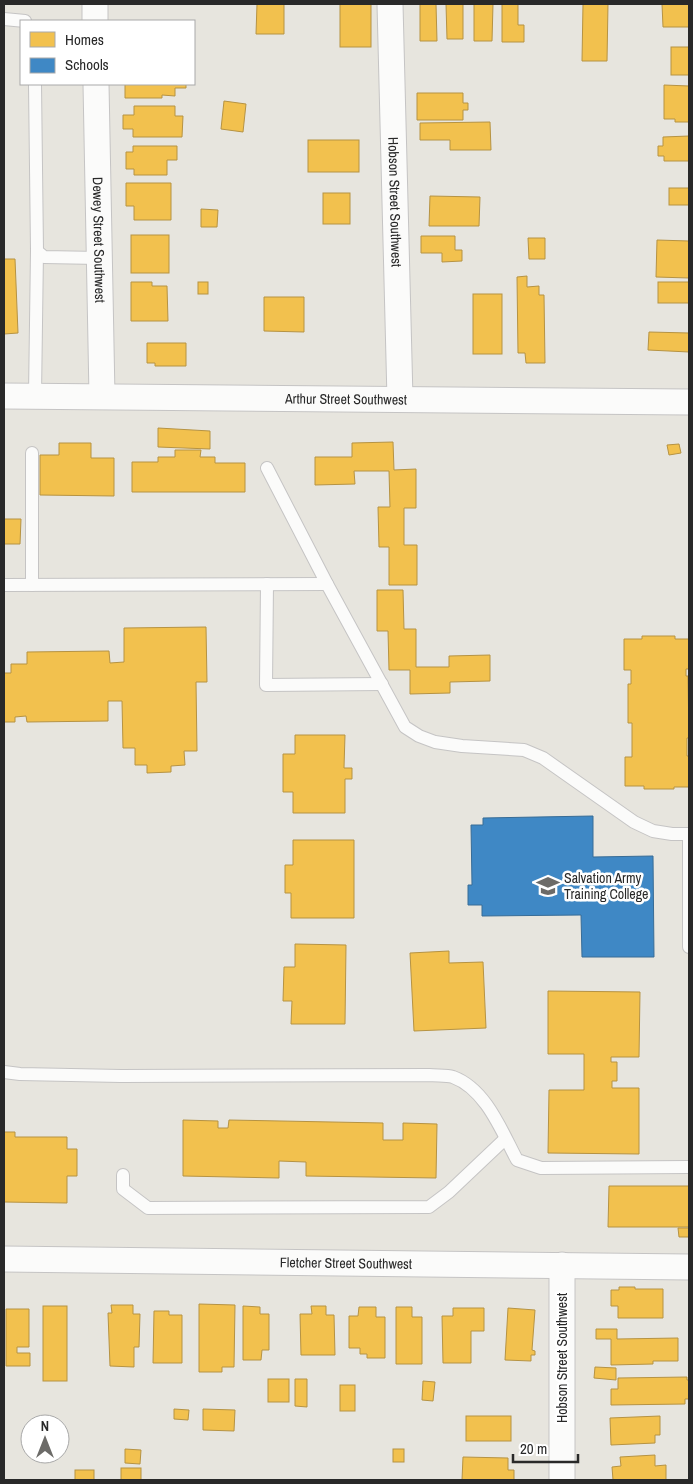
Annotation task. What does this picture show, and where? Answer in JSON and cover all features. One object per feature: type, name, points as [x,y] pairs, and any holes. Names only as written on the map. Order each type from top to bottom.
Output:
[{"type":"street","points":[[95,4],[95,20]]},
{"type":"street","name":"Hobson Street Southwest","points":[[390,4],[400,399]]},
{"type":"street","name":"Dewey Street Southwest","points":[[96,85],[102,396]]},
{"type":"street","name":"Arthur Street Southwest","points":[[4,396],[689,402]]},
{"type":"street","name":"Fletcher Street Southwest","points":[[4,1260],[689,1267]]},
{"type":"street","name":"Hobson Street Southwest","points":[[562,1265],[562,1480]]},
{"type":"lane","points":[[4,19],[20,21]]},
{"type":"lane","points":[[35,85],[37,251],[35,396]]},
{"type":"lane","points":[[37,251],[44,257],[99,258]]},
{"type":"lane","points":[[32,453],[32,585]]},
{"type":"lane","points":[[267,468],[327,584],[405,727],[419,736],[435,742],[462,746],[524,750],[543,758],[634,822],[653,831],[689,834],[689,948]]},
{"type":"lane","points":[[267,584],[266,685],[382,684]]},
{"type":"lane","points":[[4,585],[327,584]]},
{"type":"lane","points":[[4,1072],[121,1076],[429,1075],[452,1077],[466,1084],[490,1109],[516,1160],[541,1168],[689,1167]]},
{"type":"lane","points":[[123,1175],[123,1189],[148,1208],[429,1208],[449,1192],[505,1139]]},
{"type":"building: Homes","points":[[257,4],[284,4],[284,34],[256,34]]},
{"type":"building: Homes","points":[[340,4],[371,4],[371,47],[340,47]]},
{"type":"building: Homes","points":[[420,4],[436,4],[437,41],[420,41]]},
{"type":"building: Homes","points":[[446,4],[463,4],[463,39],[447,39]]},
{"type":"building: Homes","points":[[474,4],[493,4],[492,41],[474,41]]},
{"type":"building: Homes","points":[[502,4],[518,4],[518,25],[524,25],[524,42],[502,42]]},
{"type":"building: Homes","points":[[583,4],[608,4],[607,61],[582,61]]},
{"type":"building: Homes","points":[[662,4],[689,4],[689,27],[663,27]]},
{"type":"building: Homes","points":[[671,47],[689,47],[689,75],[671,75]]},
{"type":"building: Homes","points":[[125,85],[186,85],[186,88],[175,88],[175,96],[162,95],[162,98],[125,98]]},
{"type":"building: Homes","points":[[664,85],[689,86],[689,122],[675,122],[675,119],[664,119]]},
{"type":"building: Homes","points":[[417,93],[463,93],[463,103],[468,103],[468,110],[463,110],[463,120],[417,120]]},
{"type":"building: Homes","points":[[224,101],[246,104],[243,132],[221,129]]},
{"type":"building: Homes","points":[[134,106],[175,106],[175,116],[183,116],[182,137],[133,137],[133,129],[123,129],[123,115],[134,115]]},
{"type":"building: Homes","points":[[490,122],[491,150],[450,150],[450,140],[420,140],[420,123]]},
{"type":"building: Homes","points":[[689,136],[689,161],[664,161],[664,156],[658,156],[658,146],[663,146],[663,137]]},
{"type":"building: Homes","points":[[308,140],[359,140],[359,172],[308,172]]},
{"type":"building: Homes","points":[[133,146],[177,146],[177,160],[167,160],[167,175],[134,175],[134,169],[126,169],[126,152],[133,152]]},
{"type":"building: Homes","points":[[126,183],[171,183],[171,220],[134,220],[134,206],[126,206]]},
{"type":"building: Homes","points":[[669,188],[689,188],[689,205],[669,205]]},
{"type":"building: Homes","points":[[323,193],[350,193],[350,224],[323,224]]},
{"type":"building: Homes","points":[[430,196],[480,197],[479,226],[429,226]]},
{"type":"building: Homes","points":[[201,209],[218,210],[217,227],[201,227]]},
{"type":"building: Homes","points":[[131,235],[169,235],[169,273],[131,273]]},
{"type":"building: Homes","points":[[421,236],[455,236],[455,250],[462,250],[462,261],[442,262],[442,253],[421,253]]},
{"type":"building: Homes","points":[[528,238],[545,238],[545,259],[529,259]]},
{"type":"building: Homes","points":[[657,240],[689,241],[689,278],[656,277]]},
{"type":"building: Homes","points":[[4,259],[15,259],[18,333],[4,334]]},
{"type":"building: Homes","points":[[527,276],[527,287],[539,286],[539,295],[544,295],[545,363],[526,363],[525,353],[518,353],[517,277]]},
{"type":"building: Homes","points":[[131,282],[152,282],[152,286],[167,286],[168,321],[131,321]]},
{"type":"building: Homes","points":[[198,282],[208,282],[208,294],[198,294]]},
{"type":"building: Homes","points":[[658,282],[689,282],[689,303],[658,303]]},
{"type":"building: Homes","points":[[473,294],[502,294],[502,354],[473,354]]},
{"type":"building: Homes","points":[[264,297],[304,297],[304,332],[264,331]]},
{"type":"building: Homes","points":[[649,332],[689,333],[689,352],[648,350]]},
{"type":"building: Homes","points":[[147,343],[186,343],[186,366],[155,366],[155,363],[147,363]]},
{"type":"building: Homes","points":[[158,428],[210,431],[210,449],[158,447]]},
{"type":"building: Homes","points":[[393,442],[394,470],[416,469],[416,508],[404,508],[404,545],[417,545],[417,585],[389,585],[389,547],[379,547],[378,507],[390,507],[389,471],[354,471],[355,484],[315,485],[315,457],[352,457],[352,443]]},
{"type":"building: Homes","points":[[59,443],[91,443],[91,458],[114,458],[114,496],[40,495],[40,455],[59,455]]},
{"type":"building: Homes","points":[[679,444],[681,453],[669,455],[667,445]]},
{"type":"building: Homes","points":[[175,450],[201,450],[200,457],[215,457],[215,463],[245,463],[245,492],[132,492],[132,462],[158,462],[158,457],[175,457]]},
{"type":"building: Homes","points":[[4,519],[21,519],[20,544],[4,544]]},
{"type":"building: Homes","points":[[377,590],[403,590],[404,629],[416,629],[416,667],[449,667],[449,656],[490,655],[490,681],[450,682],[450,693],[410,694],[410,670],[389,670],[388,631],[377,631]]},
{"type":"building: Homes","points":[[206,627],[207,682],[196,682],[197,751],[184,751],[185,765],[171,766],[171,772],[147,773],[147,765],[135,765],[135,748],[123,748],[122,701],[108,701],[108,721],[27,722],[26,716],[15,717],[15,722],[4,722],[4,673],[11,673],[11,664],[27,664],[27,652],[109,651],[110,663],[124,662],[124,628]]},
{"type":"building: Homes","points":[[642,636],[675,636],[675,639],[689,639],[689,669],[686,669],[686,676],[688,676],[689,738],[687,738],[687,756],[689,756],[689,787],[644,789],[644,786],[625,786],[625,757],[632,757],[632,723],[628,723],[628,684],[631,684],[631,670],[624,670],[624,639],[642,639]]},
{"type":"building: Homes","points":[[295,735],[345,735],[344,768],[352,768],[352,779],[345,779],[345,813],[293,813],[293,792],[283,792],[283,754],[295,754]]},
{"type":"building: Homes","points":[[293,840],[354,840],[354,918],[291,918],[291,893],[285,893],[285,865],[293,865]]},
{"type":"building: Homes","points":[[295,944],[346,945],[345,1024],[291,1024],[292,1001],[283,1001],[284,967],[295,967]]},
{"type":"building: Homes","points":[[449,951],[449,963],[483,962],[486,1028],[414,1031],[410,953]]},
{"type":"building: Homes","points":[[548,991],[640,992],[639,1057],[611,1057],[611,1062],[617,1062],[617,1081],[612,1081],[612,1088],[639,1088],[639,1154],[548,1153],[549,1090],[584,1090],[584,1054],[548,1054]]},
{"type":"building: Homes","points":[[183,1120],[218,1121],[218,1128],[228,1128],[229,1120],[383,1123],[383,1140],[403,1140],[403,1123],[437,1124],[436,1178],[306,1176],[306,1162],[279,1161],[279,1178],[183,1176]]},
{"type":"building: Homes","points":[[4,1132],[15,1132],[15,1137],[67,1137],[67,1149],[77,1149],[77,1176],[67,1176],[67,1203],[4,1202]]},
{"type":"building: Homes","points":[[609,1186],[689,1186],[689,1227],[608,1227]]},
{"type":"building: Homes","points":[[678,1228],[689,1228],[689,1237],[679,1237]]},
{"type":"building: Homes","points":[[619,1287],[663,1289],[663,1318],[618,1318],[618,1306],[611,1306],[611,1290],[619,1290]]},
{"type":"building: Homes","points":[[199,1304],[235,1305],[234,1367],[222,1367],[222,1372],[199,1372]]},
{"type":"building: Homes","points":[[111,1305],[133,1305],[133,1314],[140,1314],[139,1347],[134,1347],[134,1367],[110,1366],[108,1313],[112,1313]]},
{"type":"building: Homes","points":[[43,1306],[67,1306],[67,1381],[43,1381]]},
{"type":"building: Homes","points":[[243,1306],[260,1307],[260,1314],[269,1314],[269,1350],[262,1350],[261,1360],[243,1360]]},
{"type":"building: Homes","points":[[311,1306],[326,1306],[326,1315],[334,1315],[335,1355],[301,1355],[300,1314],[312,1314]]},
{"type":"building: Homes","points":[[359,1307],[376,1307],[376,1317],[385,1317],[385,1358],[367,1358],[367,1354],[360,1354],[360,1348],[349,1348],[349,1316],[358,1316]]},
{"type":"building: Homes","points":[[396,1307],[412,1307],[412,1317],[422,1317],[422,1364],[396,1364]]},
{"type":"building: Homes","points":[[453,1308],[484,1308],[484,1331],[471,1331],[471,1363],[443,1363],[442,1316],[453,1316]]},
{"type":"building: Homes","points":[[508,1308],[535,1310],[532,1350],[535,1351],[535,1355],[531,1355],[531,1361],[505,1360]]},
{"type":"building: Homes","points":[[6,1309],[29,1309],[29,1347],[17,1347],[17,1353],[30,1353],[30,1366],[6,1366]]},
{"type":"building: Homes","points":[[154,1311],[169,1311],[169,1315],[182,1315],[182,1363],[153,1363]]},
{"type":"building: Homes","points":[[596,1329],[617,1329],[617,1339],[678,1338],[678,1361],[653,1361],[653,1364],[611,1365],[611,1339],[596,1339]]},
{"type":"building: Homes","points":[[595,1367],[616,1368],[616,1380],[594,1378]]},
{"type":"building: Homes","points":[[687,1377],[687,1380],[689,1380],[689,1399],[685,1399],[685,1404],[611,1405],[611,1389],[618,1389],[618,1378]]},
{"type":"building: Homes","points":[[268,1379],[289,1379],[289,1402],[268,1402]]},
{"type":"building: Homes","points":[[295,1379],[307,1379],[307,1407],[295,1406]]},
{"type":"building: Homes","points":[[423,1381],[435,1382],[433,1401],[422,1400]]},
{"type":"building: Homes","points":[[340,1385],[355,1385],[355,1411],[340,1411]]},
{"type":"building: Homes","points":[[174,1409],[189,1410],[188,1420],[174,1419]]},
{"type":"building: Homes","points":[[203,1409],[235,1410],[234,1431],[203,1430]]},
{"type":"building: Homes","points":[[466,1416],[511,1416],[511,1441],[466,1441]]},
{"type":"building: Homes","points":[[660,1416],[660,1435],[655,1435],[655,1443],[611,1445],[610,1418]]},
{"type":"building: Homes","points":[[125,1449],[141,1450],[140,1464],[125,1463]]},
{"type":"building: Homes","points":[[393,1449],[404,1449],[404,1462],[393,1462]]},
{"type":"building: Homes","points":[[655,1455],[655,1466],[666,1465],[666,1480],[613,1480],[612,1467],[621,1466],[620,1457]]},
{"type":"building: Homes","points":[[463,1457],[508,1458],[508,1470],[514,1470],[514,1480],[462,1480]]},
{"type":"building: Homes","points":[[121,1468],[141,1468],[141,1480],[121,1480]]},
{"type":"building: Homes","points":[[75,1470],[94,1470],[94,1480],[75,1480]]},
{"type":"building: Schools","points":[[593,816],[593,857],[653,856],[654,957],[582,957],[581,915],[482,916],[482,905],[468,905],[468,885],[472,885],[471,825],[483,825],[483,818]]},
{"type":"place","name":"Salvation Army Training College","points":[[548,886]]}]
